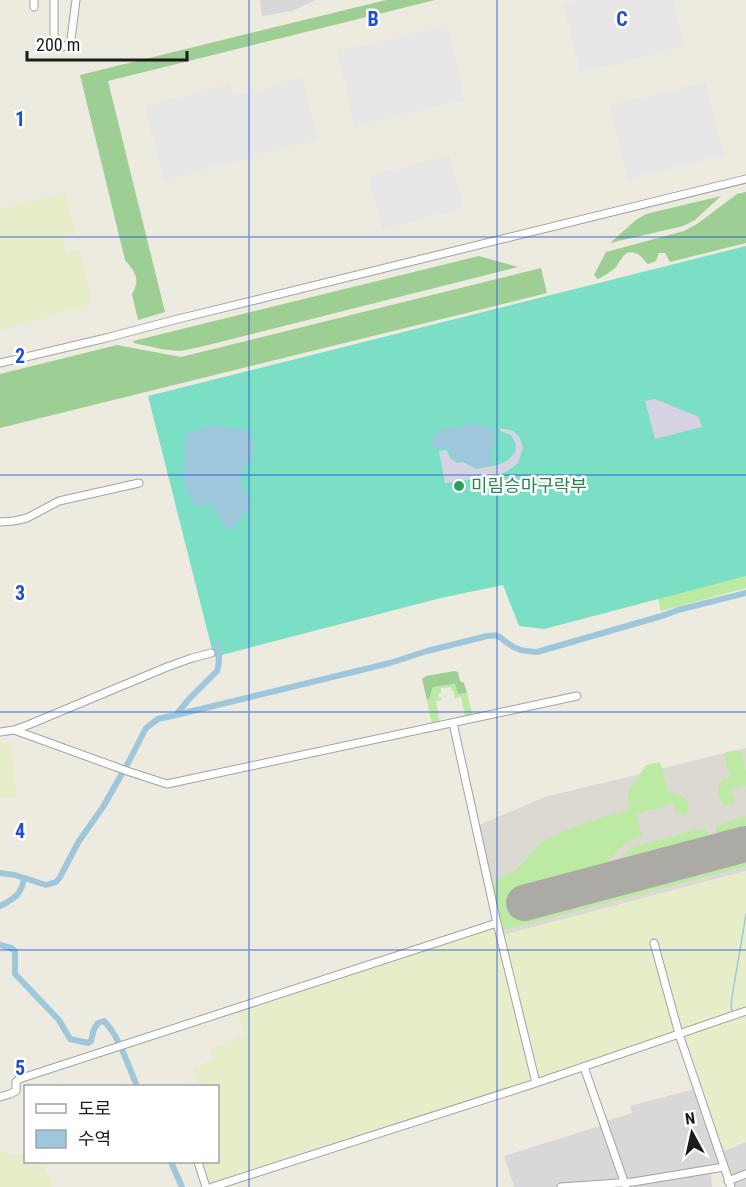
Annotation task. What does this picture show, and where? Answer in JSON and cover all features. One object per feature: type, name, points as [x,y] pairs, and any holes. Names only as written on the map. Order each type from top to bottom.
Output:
[{"type":"street","points":[[54,0],[54,44],[60,48],[69,44],[71,39],[76,0]]},
{"type":"street","points":[[0,363],[746,179]]},
{"type":"street","points":[[0,522],[27,518],[59,501],[139,483]]},
{"type":"street","points":[[0,732],[14,730],[167,667],[212,653]]},
{"type":"street","points":[[14,730],[167,784],[577,696]]},
{"type":"street","points":[[453,723],[497,923],[536,1083]]},
{"type":"street","points":[[0,1097],[16,1091],[16,1082],[19,1078],[497,923]]},
{"type":"street","points":[[654,943],[679,1034],[729,1184],[746,1174]]},
{"type":"street","points":[[212,1187],[536,1083],[746,1011]]},
{"type":"street","points":[[584,1067],[626,1185]]},
{"type":"street","points":[[199,1163],[206,1187]]},
{"type":"street","points":[[561,1187],[626,1185],[724,1167]]},
{"type":"shaded area","points":[[260,0],[316,0],[292,11],[262,16]]},
{"type":"shaded area","points":[[575,0],[673,0],[685,46],[580,73],[563,3]]},
{"type":"shaded area","points":[[447,25],[465,100],[355,126],[337,52]]},
{"type":"shaded area","points":[[302,78],[318,139],[164,180],[144,106],[230,84],[233,96]]},
{"type":"shaded area","points":[[705,82],[724,155],[628,179],[610,105]]},
{"type":"shaded area","points":[[450,155],[464,208],[382,229],[368,176]]},
{"type":"shaded area","points":[[655,399],[699,417],[702,427],[655,439],[645,401]]},
{"type":"shaded area","points":[[500,428],[513,431],[520,438],[523,448],[518,463],[501,474],[445,483],[439,451],[447,450],[450,458],[457,463],[463,462],[476,469],[498,465],[515,453],[516,444],[511,435],[500,431]]},
{"type":"shaded area","points":[[746,748],[746,871],[503,935],[479,825],[545,797]]},
{"type":"shaded area","points":[[694,1089],[717,1154],[746,1142],[746,1187],[735,1187],[729,1169],[711,1173],[712,1187],[514,1187],[504,1156],[606,1124],[606,1121],[632,1113],[630,1106]]},
{"type":"green space","points":[[386,0],[435,0],[108,81],[165,312],[138,320],[132,294],[135,289],[136,276],[125,260],[80,75]]},
{"type":"green space","points":[[746,192],[746,243],[670,262],[665,253],[659,253],[656,261],[648,264],[639,255],[629,252],[607,274],[598,279],[594,275],[606,252],[684,231],[737,194]]},
{"type":"green space","points":[[65,193],[76,233],[62,237],[66,253],[80,250],[92,304],[0,330],[0,209]]},
{"type":"green space","points":[[721,196],[695,220],[683,226],[610,243],[646,214]]},
{"type":"green space","name":"미림승마구락부","points":[[746,246],[746,576],[544,629],[519,626],[503,585],[441,598],[214,657],[148,396]]},
{"type":"green space","points":[[479,256],[518,267],[180,351],[161,349],[133,341]]},
{"type":"green space","points":[[541,268],[547,293],[0,428],[0,374],[117,345],[181,357]]},
{"type":"green space","points":[[746,522],[746,588],[661,611],[655,586]]},
{"type":"green space","points":[[458,672],[467,693],[458,694],[455,684],[433,687],[427,700],[422,679],[426,676]]},
{"type":"green space","points":[[455,684],[458,694],[467,693],[473,717],[465,718],[461,697],[454,698],[454,691],[451,687],[441,688],[441,693],[438,694],[442,700],[436,701],[440,724],[432,725],[427,700],[433,687]]},
{"type":"green space","points":[[11,742],[17,797],[0,797],[0,743]]},
{"type":"green space","points":[[736,750],[741,752],[746,772],[746,785],[731,789],[735,804],[725,805],[720,800],[719,787],[722,780],[730,777],[725,755],[726,752]]},
{"type":"green space","points":[[660,762],[669,793],[679,794],[686,800],[689,808],[687,813],[683,817],[681,812],[676,813],[674,804],[636,814],[642,836],[628,841],[588,878],[520,895],[524,911],[746,853],[746,866],[503,930],[493,886],[496,882],[516,870],[535,848],[548,839],[582,824],[629,810],[627,793],[646,765]]},
{"type":"green space","points":[[746,816],[746,835],[719,840],[716,826]]},
{"type":"green space","points":[[705,829],[708,833],[707,846],[618,870],[614,867],[634,847]]},
{"type":"green space","points":[[746,871],[746,1009],[538,1077],[535,1075],[503,935]]},
{"type":"green space","points":[[496,926],[529,1075],[527,1082],[209,1184],[205,1180],[200,1163],[219,1163],[219,1085],[200,1085],[193,1067],[214,1059],[210,1049],[245,1034],[237,1009]]},
{"type":"green space","points":[[746,1013],[746,1140],[723,1150],[720,1149],[686,1037],[688,1034]]},
{"type":"green space","points":[[6,1151],[11,1156],[24,1152],[24,1163],[43,1163],[52,1187],[0,1187],[0,1153]]},
{"type":"water","points":[[467,424],[493,428],[495,443],[490,466],[476,468],[464,461],[457,462],[451,458],[448,447],[433,449],[432,442],[437,431],[450,427],[456,429]]},
{"type":"water","points":[[215,425],[245,430],[253,439],[253,457],[242,472],[242,486],[249,499],[249,509],[234,528],[226,530],[212,506],[207,503],[198,508],[191,499],[184,481],[187,433]]},
{"type":"waterway","points":[[176,715],[390,663],[487,636],[497,636],[515,648],[537,652],[678,610],[746,593]]},
{"type":"waterway","points":[[0,873],[15,875],[46,885],[56,882],[79,841],[103,807],[146,728],[158,719],[176,715],[217,671],[218,644]]},
{"type":"waterway","points":[[0,906],[16,895],[24,878]]},
{"type":"waterway","points":[[733,1013],[732,997],[746,914]]},
{"type":"waterway","points":[[0,945],[15,951],[15,974],[59,1020],[70,1039],[88,1043],[98,1023],[104,1021],[119,1043],[137,1085]]},
{"type":"waterway","points":[[171,1163],[182,1187]]},
{"type":"runway","points":[[524,903],[746,844]]},
{"type":"place","name":"미림승마구락부","points":[[459,486]]}]
